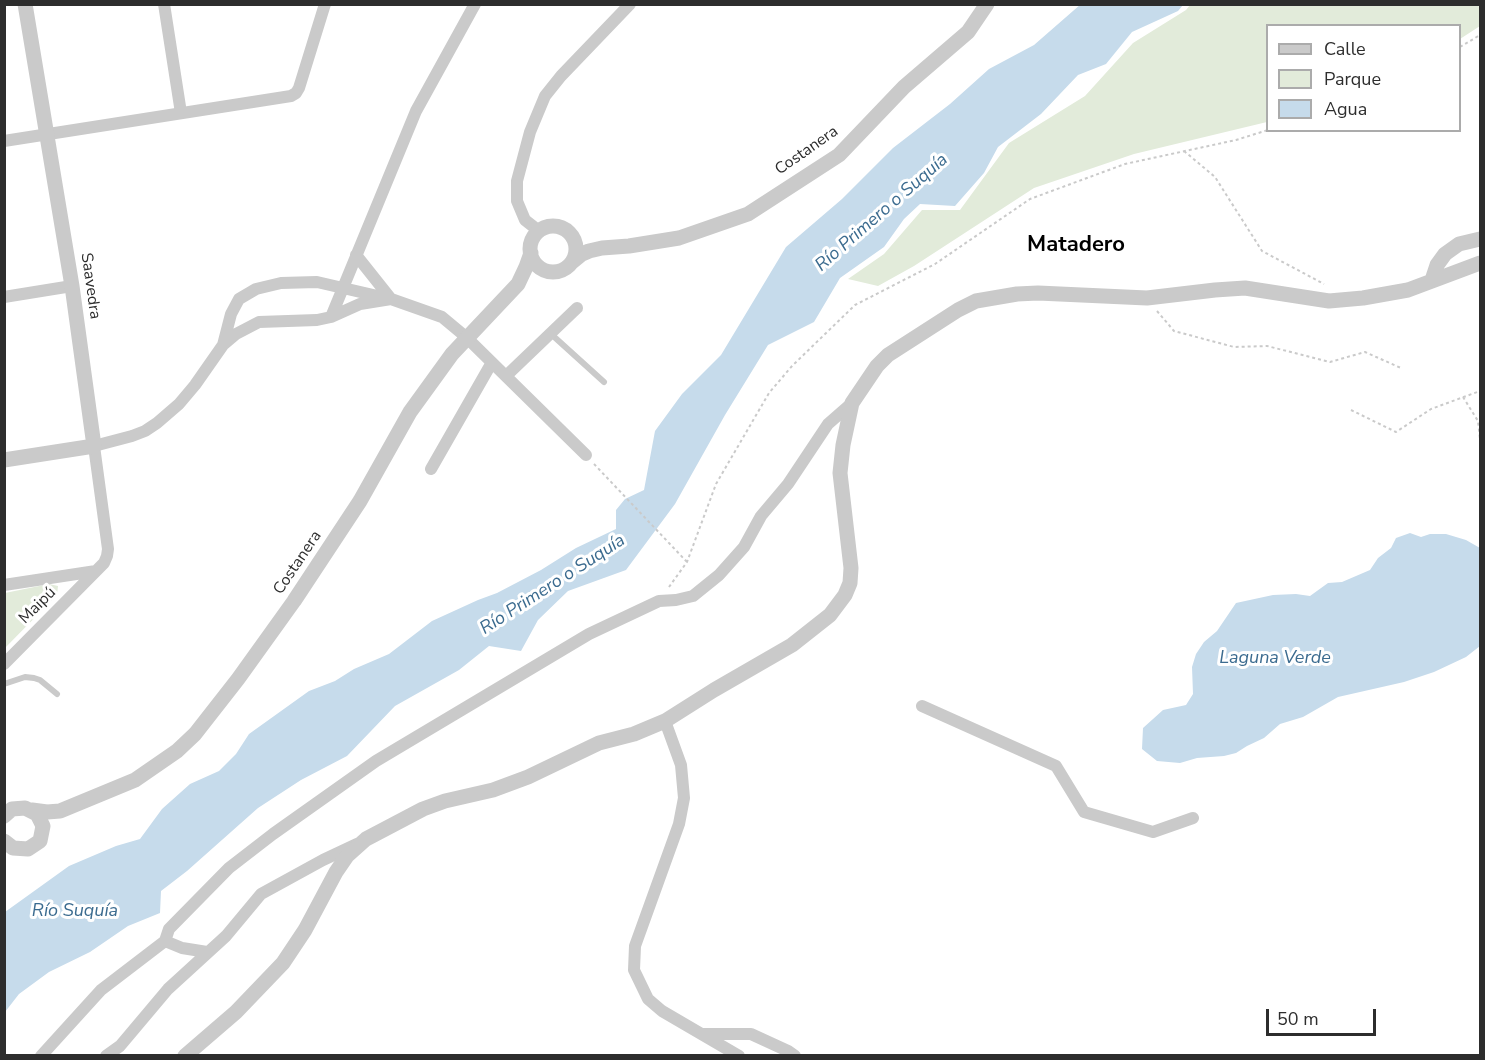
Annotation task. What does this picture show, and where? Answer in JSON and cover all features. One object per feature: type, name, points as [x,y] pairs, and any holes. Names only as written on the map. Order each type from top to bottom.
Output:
[{"type":"street","name":"Saavedra","points":[[25,4],[72,286],[108,549],[104,563],[96,571]]},
{"type":"street","points":[[164,4],[181,113]]},
{"type":"street","points":[[4,141],[285,97],[296,93],[325,4]]},
{"type":"street","points":[[331,317],[416,111],[474,4]]},
{"type":"street","points":[[539,231],[525,220],[517,201],[517,181],[530,132],[545,96],[561,76],[630,4]]},
{"type":"street","name":"Costanera","points":[[4,816],[12,809],[19,807],[47,812],[60,811],[135,780],[177,751],[206,722],[294,601],[360,501],[410,412],[466,338],[518,284],[534,275],[558,272],[582,254],[602,248],[679,238],[748,214],[839,155],[904,87],[968,32],[987,4]]},
{"type":"street","name":"Costanera","points":[[518,284],[531,253],[532,241],[539,231],[553,226],[560,227],[582,242],[602,248]]},
{"type":"street","points":[[571,264],[576,250],[572,236]]},
{"type":"street","points":[[1432,280],[1437,265],[1445,254],[1459,244],[1480,239]]},
{"type":"street","points":[[531,253],[538,266],[551,272]]},
{"type":"street","points":[[356,255],[391,299]]},
{"type":"street","points":[[41,1056],[100,990],[165,941],[169,929],[229,868],[376,761],[589,634],[659,601],[693,596],[719,575],[744,547],[761,516],[788,484],[828,424],[852,403],[877,366],[888,355],[958,310],[976,301],[1017,294],[1147,298],[1245,288],[1329,301],[1399,292],[1480,263]]},
{"type":"street","points":[[223,345],[231,314],[239,299],[256,289],[297,282],[317,282],[391,299],[442,317],[586,455]]},
{"type":"street","points":[[4,297],[72,286]]},
{"type":"street","points":[[4,460],[94,446],[132,436],[158,423],[195,385],[223,345],[236,334],[259,322],[317,320],[331,317],[360,304],[391,299]]},
{"type":"street","points":[[506,376],[577,308]]},
{"type":"street","points":[[431,469],[491,364]]},
{"type":"street","points":[[106,1056],[120,1046],[168,989],[225,936],[261,894],[423,809],[445,801],[493,790],[528,777],[599,743],[634,734],[665,721],[792,645],[830,615],[845,595],[850,583],[851,568],[841,480],[841,457],[852,403]]},
{"type":"street","points":[[4,585],[96,571]]},
{"type":"street","name":"Maipú","points":[[4,664],[96,571]]},
{"type":"street","points":[[922,706],[1056,766],[1084,812],[1153,832],[1193,818]]},
{"type":"street","points":[[665,721],[681,765],[684,798],[679,824],[635,946],[634,970],[648,999],[662,1011],[739,1056]]},
{"type":"street","points":[[32,810],[41,819],[43,834]]},
{"type":"street","points":[[7,846],[28,849],[40,841],[50,822],[60,811]]},
{"type":"street","points":[[185,1056],[236,1012],[283,963],[305,930],[336,872],[347,856],[366,839]]},
{"type":"street","points":[[165,941],[182,948],[207,952]]},
{"type":"street","points":[[700,1034],[751,1034],[795,1056]]},
{"type":"lane","points":[[551,333],[604,382]]},
{"type":"lane","points":[[4,684],[25,677],[34,678],[57,694]]},
{"type":"path","points":[[1461,46],[1480,35]]},
{"type":"path","points":[[659,601],[687,562],[716,484],[769,393],[792,366],[855,305],[934,264],[1030,199],[1125,164],[1236,141],[1266,131]]},
{"type":"path","points":[[1184,151],[1215,177],[1263,252],[1351,298]]},
{"type":"path","points":[[1147,298],[1174,331],[1197,338],[1234,347],[1267,346],[1329,362],[1365,352],[1401,368]]},
{"type":"path","points":[[1351,410],[1396,432],[1431,409],[1480,391]]},
{"type":"path","points":[[1463,397],[1478,421],[1480,439]]},
{"type":"path","points":[[586,455],[687,562]]},
{"type":"green space","points":[[1190,5],[1480,5],[1480,26],[1461,38],[1461,24],[1266,24],[1266,122],[1134,154],[1034,188],[914,266],[878,286],[848,279],[884,254],[922,210],[960,210],[1009,143],[1085,96],[1133,43],[1186,10]]},
{"type":"green space","points":[[49,584],[58,586],[57,595],[5,648],[5,593]]},
{"type":"water","name":"Río Suquía","points":[[1081,4],[1183,5],[1178,11],[1132,32],[1106,64],[1078,75],[1041,114],[998,147],[984,173],[955,206],[920,204],[904,219],[884,247],[840,278],[814,322],[768,345],[675,504],[626,570],[568,591],[538,620],[521,651],[489,646],[459,670],[395,706],[347,756],[301,780],[258,808],[161,891],[160,913],[128,926],[90,952],[49,972],[19,994],[5,1012],[5,912],[69,866],[116,846],[140,839],[162,809],[190,784],[219,771],[236,754],[249,734],[309,691],[335,681],[354,669],[389,654],[432,621],[497,593],[576,548],[616,529],[616,510],[625,499],[644,490],[655,431],[682,394],[721,355],[786,247],[842,199],[893,148],[950,104],[989,69],[1034,45]]},
{"type":"water","name":"Laguna Verde","points":[[1410,533],[1421,537],[1430,534],[1446,534],[1466,540],[1480,548],[1480,646],[1466,657],[1434,672],[1404,682],[1338,697],[1303,717],[1280,724],[1264,738],[1236,753],[1197,758],[1180,763],[1157,761],[1142,749],[1143,728],[1163,710],[1186,705],[1193,694],[1192,667],[1196,654],[1204,642],[1217,631],[1236,603],[1273,595],[1310,596],[1328,583],[1342,582],[1370,570],[1378,558],[1391,548],[1396,538]]},
{"type":"district","name":"Matadero","points":[[1076,246]]},
{"type":"water label","name":"Río Primero o Suquía","points":[[882,213]]},
{"type":"water label","name":"Río Primero o Suquía","points":[[553,585]]}]
